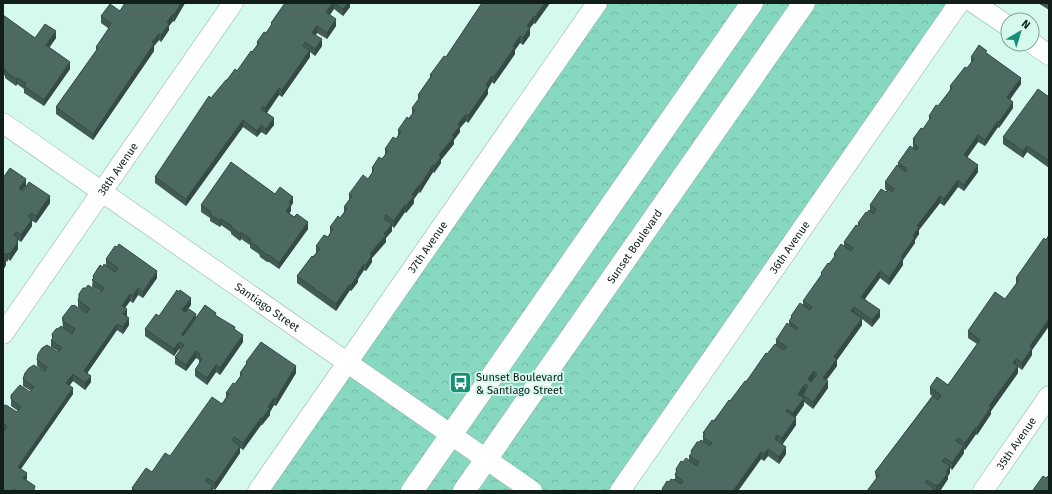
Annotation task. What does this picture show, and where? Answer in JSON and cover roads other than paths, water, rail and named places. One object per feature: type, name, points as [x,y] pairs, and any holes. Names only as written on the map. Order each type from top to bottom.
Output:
[{"type":"main road","points":[[412,491],[752,3]]},
{"type":"main road","name":"Sunset Boulevard","points":[[464,491],[804,3]]},
{"type":"street","name":"38th Avenue","points":[[3,334],[233,3]]},
{"type":"street","name":"37th Avenue","points":[[258,491],[597,3]]},
{"type":"street","name":"36th Avenue","points":[[620,491],[959,3]]},
{"type":"street","points":[[974,3],[1000,21]]},
{"type":"street","points":[[1040,49],[1049,55]]},
{"type":"street","name":"Santiago Street","points":[[3,123],[532,491]]},
{"type":"street","name":"35th Avenue","points":[[983,491],[1049,396]]},
{"type":"place","name":"Sunset Boulevard & Santiago Street","points":[[460,383]]}]
